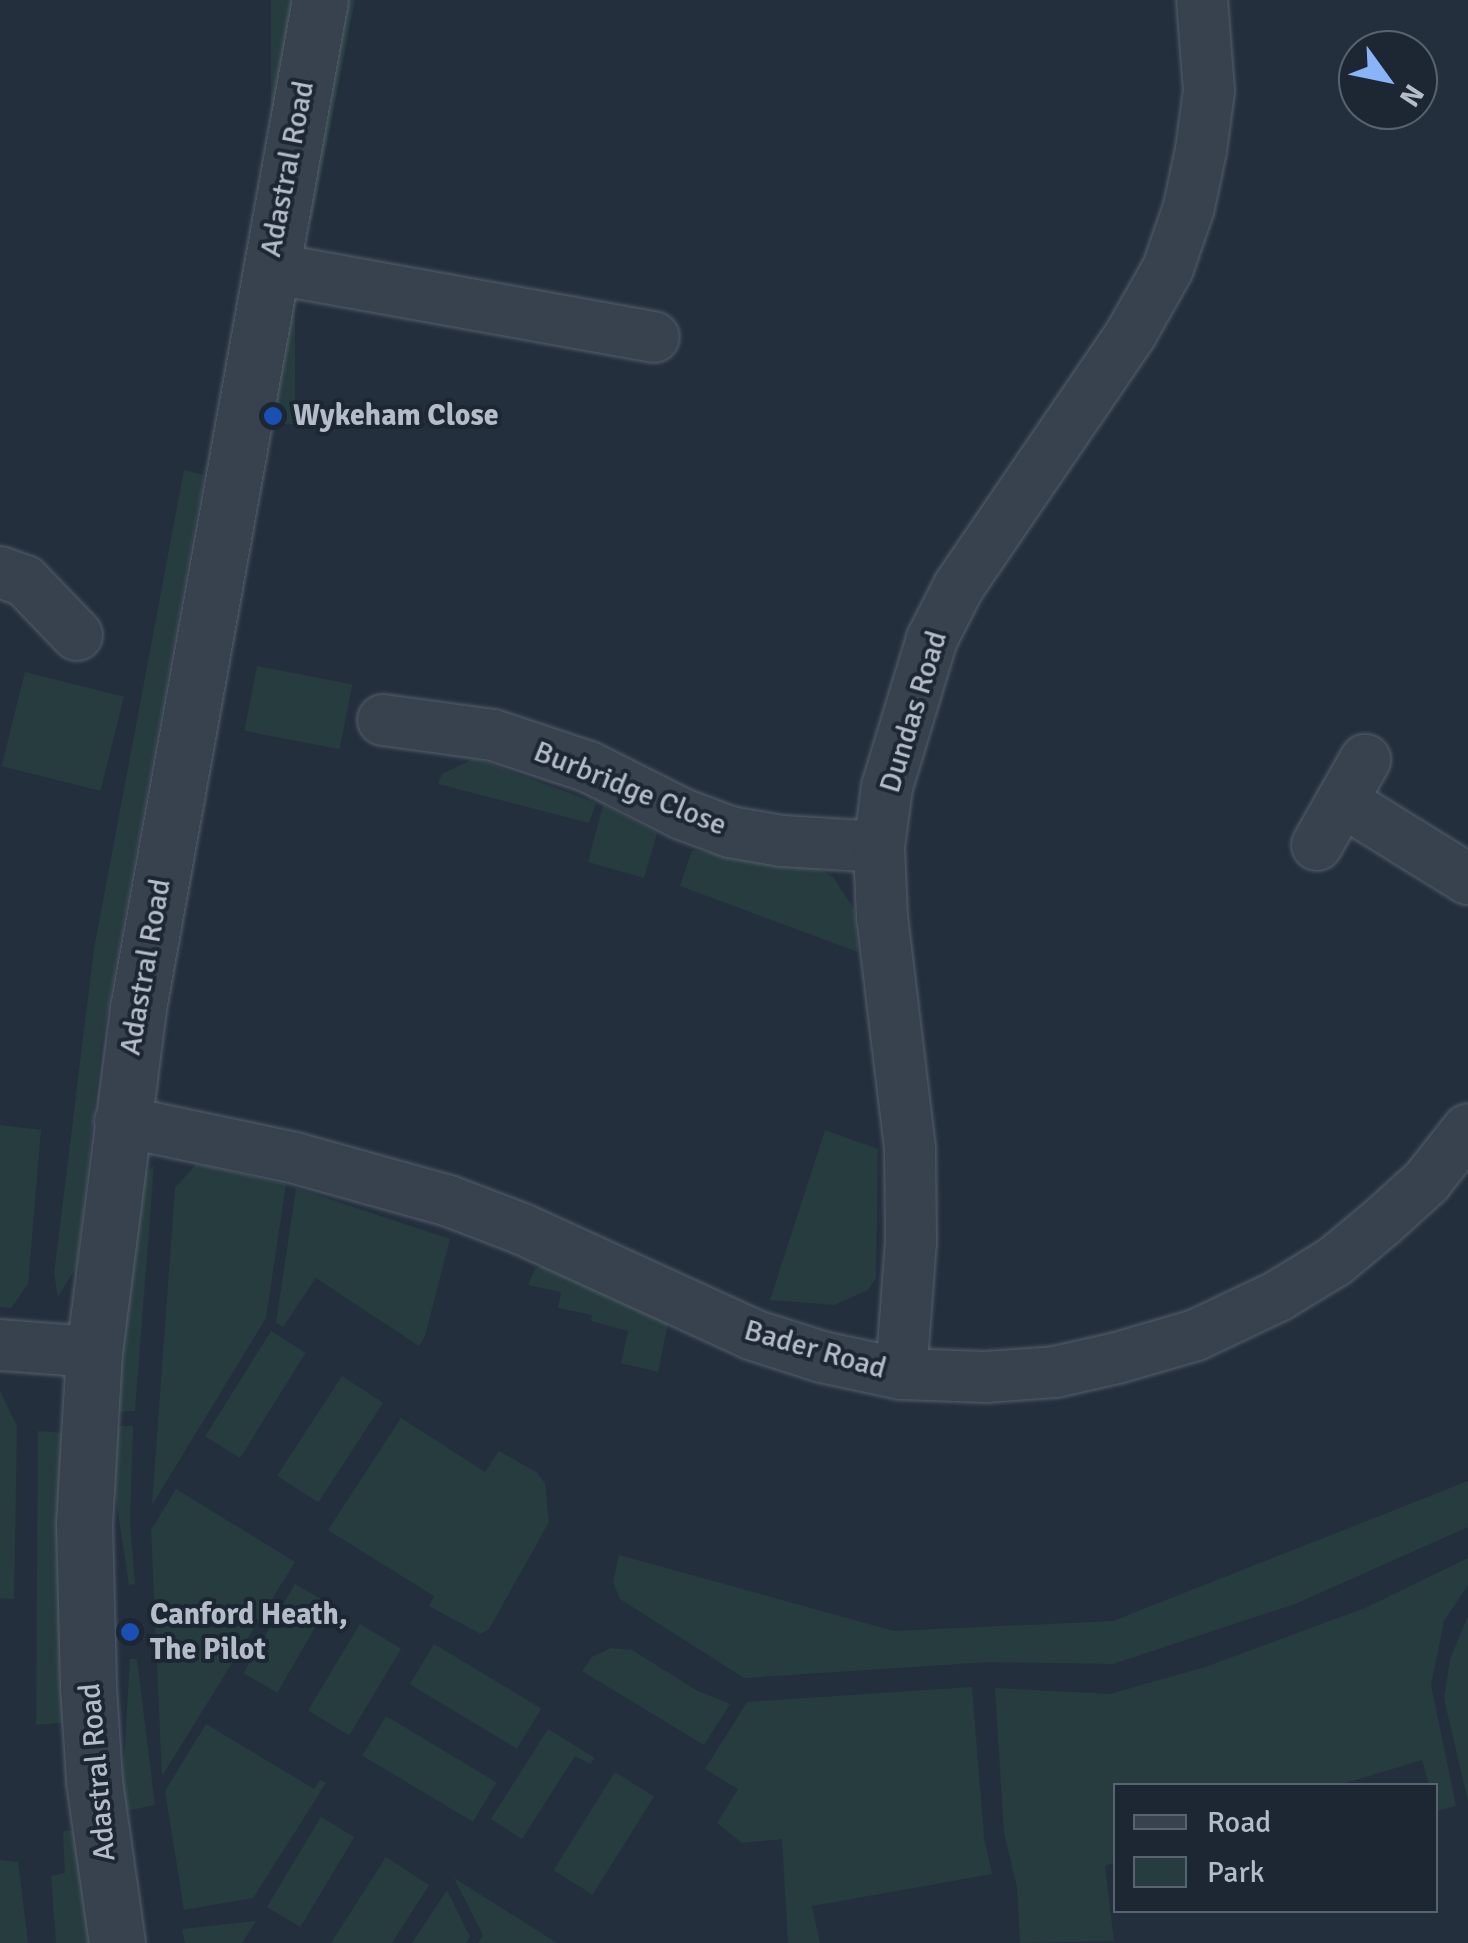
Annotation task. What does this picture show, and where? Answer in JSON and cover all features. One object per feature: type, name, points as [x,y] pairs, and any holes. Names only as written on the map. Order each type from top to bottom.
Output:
[{"type":"street","name":"Adastral Road","points":[[117,1943],[94,1781],[88,1685],[84,1524],[94,1352],[120,1121],[320,0]]},
{"type":"street","name":"Dundas Road","points":[[901,1374],[911,1242],[910,1148],[889,998],[879,847],[887,786],[932,639],[960,586],[1132,332],[1168,268],[1189,208],[1204,131],[1209,91],[1202,0]]},
{"type":"street","points":[[270,268],[654,338]]},
{"type":"street","points":[[0,572],[25,580],[77,635]]},
{"type":"street","name":"Burbridge Close","points":[[383,720],[493,734],[590,767],[682,814],[730,832],[782,841],[879,847]]},
{"type":"street","points":[[1317,845],[1354,781],[1468,879]]},
{"type":"street","name":"Bader Road","points":[[120,1121],[296,1158],[449,1201],[522,1229],[753,1336],[901,1374],[986,1378],[1055,1372],[1196,1335],[1278,1296],[1334,1262],[1426,1181],[1468,1129]]},
{"type":"street","points":[[0,1345],[94,1352]]},
{"type":"green space","points":[[271,0],[295,0],[295,424],[271,424]]},
{"type":"green space","points":[[341,0],[355,0],[312,221],[305,210]]},
{"type":"green space","points":[[184,470],[204,475],[101,1047],[77,1266],[58,1297],[54,1274],[94,949]]},
{"type":"green space","points":[[257,666],[352,685],[340,749],[244,731]]},
{"type":"green space","points":[[25,672],[124,697],[101,791],[2,766]]},
{"type":"green space","points":[[475,758],[596,803],[589,823],[438,784],[442,774]]},
{"type":"green space","points":[[603,805],[657,833],[644,878],[588,862]]},
{"type":"green space","points":[[692,850],[814,866],[833,877],[854,909],[858,952],[680,886]]},
{"type":"green space","points":[[0,1125],[41,1130],[28,1284],[11,1308],[0,1307]]},
{"type":"green space","points":[[825,1130],[878,1149],[876,1278],[868,1290],[834,1305],[770,1300]]},
{"type":"green space","points":[[196,1164],[286,1184],[266,1318],[152,1505],[175,1188]]},
{"type":"green space","points":[[154,1166],[135,1411],[114,1412],[139,1178]]},
{"type":"green space","points":[[296,1188],[450,1239],[419,1346],[316,1278],[283,1327],[276,1323]]},
{"type":"green space","points":[[545,1265],[668,1323],[658,1372],[621,1363],[628,1331],[591,1321],[592,1315],[558,1308],[561,1292],[528,1285],[535,1269]]},
{"type":"green space","points":[[271,1331],[306,1353],[240,1458],[205,1436]]},
{"type":"green space","points":[[342,1376],[383,1403],[318,1502],[277,1476]]},
{"type":"green space","points":[[0,1391],[17,1426],[14,1599],[0,1598]]},
{"type":"green space","points":[[401,1418],[485,1472],[499,1451],[536,1472],[545,1483],[549,1522],[489,1629],[481,1634],[429,1606],[434,1596],[328,1530]]},
{"type":"green space","points":[[116,1426],[133,1426],[130,1523],[135,1584],[129,1585],[112,1473]]},
{"type":"green space","points":[[38,1431],[65,1433],[70,1722],[36,1725]]},
{"type":"green space","points":[[1468,1481],[1468,1527],[1295,1604],[1113,1664],[990,1662],[744,1678],[620,1599],[613,1582],[619,1555],[894,1631],[1113,1621]]},
{"type":"green space","points":[[176,1489],[295,1562],[162,1776],[151,1530]]},
{"type":"green space","points":[[1468,1558],[1468,1585],[1444,1621],[1431,1685],[1456,1806],[1438,1810],[1438,1783],[1428,1783],[1422,1760],[1346,1783],[1113,1783],[1113,1863],[1105,1866],[1114,1941],[1020,1943],[1017,1887],[1004,1833],[995,1688],[1110,1694],[1205,1667],[1365,1608]]},
{"type":"green space","points":[[295,1584],[329,1604],[277,1693],[244,1673]]},
{"type":"green space","points":[[1468,1616],[1468,1801],[1444,1699],[1450,1659]]},
{"type":"green space","points":[[360,1624],[401,1649],[349,1735],[308,1711]]},
{"type":"green space","points":[[434,1644],[541,1708],[517,1749],[410,1684]]},
{"type":"green space","points":[[611,1648],[632,1650],[696,1690],[730,1704],[704,1745],[582,1671],[592,1657]]},
{"type":"green space","points":[[130,1659],[137,1659],[155,1805],[121,1812]]},
{"type":"green space","points":[[972,1687],[984,1837],[992,1874],[812,1906],[820,1943],[788,1943],[782,1839],[742,1843],[717,1823],[738,1789],[705,1769],[747,1702]]},
{"type":"green space","points":[[386,1716],[497,1782],[473,1822],[362,1755]]},
{"type":"green space","points":[[206,1724],[314,1789],[320,1780],[326,1783],[253,1898],[184,1910],[165,1791]]},
{"type":"green space","points":[[548,1729],[595,1758],[590,1764],[575,1756],[522,1839],[491,1819]]},
{"type":"green space","points":[[615,1772],[654,1796],[593,1895],[554,1870]]},
{"type":"green space","points":[[321,1817],[354,1837],[300,1927],[267,1907]]},
{"type":"green space","points":[[79,1829],[94,1943],[56,1943],[51,1876],[65,1873],[63,1831]]},
{"type":"green space","points":[[386,1857],[429,1885],[392,1943],[331,1943]]},
{"type":"green space","points":[[0,1860],[18,1862],[28,1943],[0,1943]]},
{"type":"green space","points":[[454,1878],[557,1943],[478,1943],[483,1935]]},
{"type":"green space","points":[[447,1890],[470,1937],[466,1943],[412,1943]]},
{"type":"green space","points":[[256,1921],[242,1943],[185,1943],[182,1929]]},
{"type":"place","name":"Wykeham Close","points":[[273,416]]},
{"type":"place","name":"Canford Heath, The Pilot","points":[[130,1632]]}]
